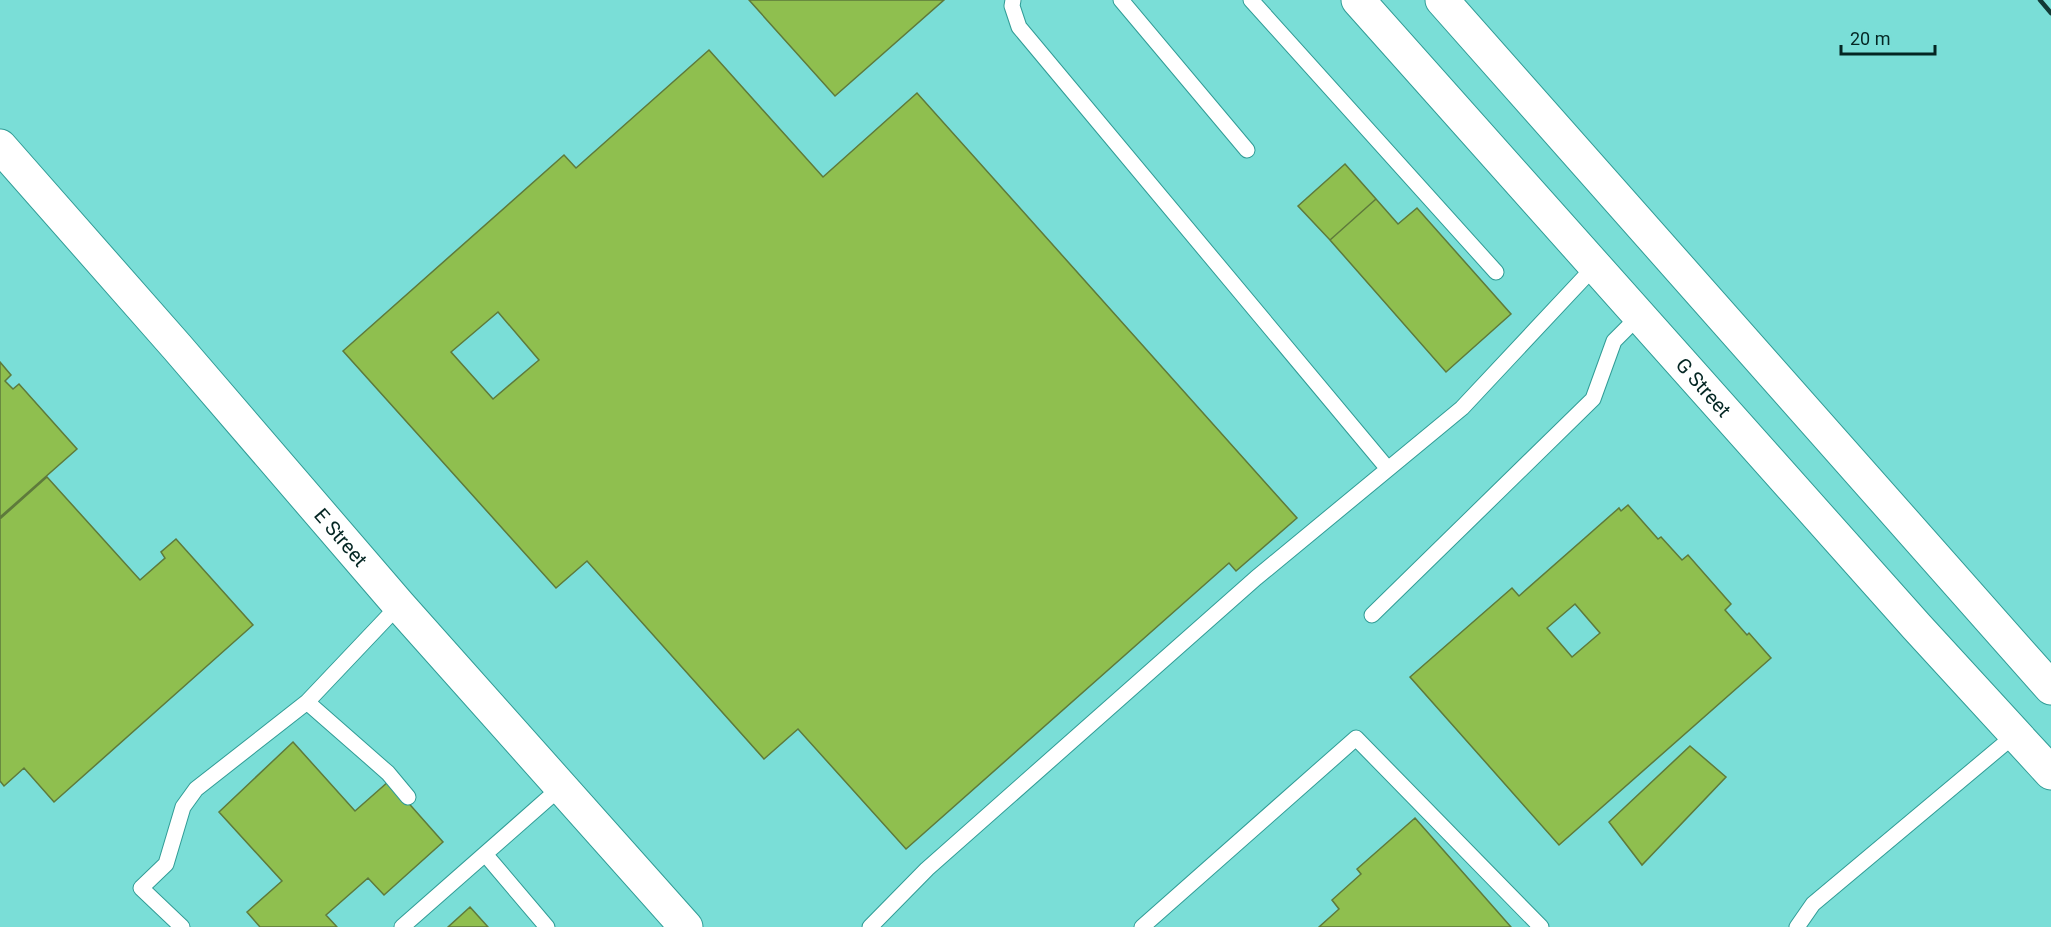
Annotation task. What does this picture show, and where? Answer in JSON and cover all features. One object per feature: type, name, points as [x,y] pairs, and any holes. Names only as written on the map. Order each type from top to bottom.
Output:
[{"type":"street","name":"G Street","points":[[1358,0],[1917,627],[2051,773]]},
{"type":"street","points":[[1442,0],[2051,688]]},
{"type":"street","name":"E Street","points":[[0,146],[399,605],[686,927]]},
{"type":"lane","points":[[1013,0],[1012,6],[1018,27],[1388,469]]},
{"type":"lane","points":[[1121,0],[1247,150]]},
{"type":"lane","points":[[1251,0],[1496,272]]},
{"type":"lane","points":[[870,927],[927,869],[1274,562],[1462,408],[1595,266]]},
{"type":"lane","points":[[1372,615],[1593,399],[1614,341],[1640,315]]},
{"type":"lane","points":[[182,927],[141,888],[166,864],[183,807],[196,789],[307,702],[399,605]]},
{"type":"lane","points":[[307,702],[387,773],[408,797]]},
{"type":"lane","points":[[1797,927],[1813,904],[2016,734]]},
{"type":"lane","points":[[1142,927],[1356,738],[1541,927]]},
{"type":"lane","points":[[402,927],[561,787]]},
{"type":"lane","points":[[485,854],[547,927]]},
{"type":"building","points":[[749,0],[944,0],[835,96]]},
{"type":"building","points":[[709,50],[823,177],[917,93],[1297,518],[1236,571],[1229,563],[906,849],[798,729],[764,759],[587,561],[556,588],[343,351],[564,155],[576,168]],"holes":[[[498,312],[539,360],[493,399],[451,352]]]},
{"type":"building","points":[[1345,164],[1376,199],[1330,240],[1298,206]]},
{"type":"building","points":[[1376,199],[1398,224],[1417,208],[1511,314],[1446,372],[1330,240]]},
{"type":"building","points":[[0,362],[11,375],[5,381],[13,389],[19,384],[77,449],[0,517]]},
{"type":"building","points":[[47,477],[140,580],[165,558],[161,552],[176,539],[253,625],[54,802],[24,768],[4,786],[0,781],[0,519]]},
{"type":"building","points":[[1628,505],[1658,539],[1661,537],[1682,560],[1688,555],[1731,604],[1725,610],[1771,658],[1559,845],[1410,677],[1512,588],[1519,596],[1619,508],[1621,511]],"holes":[[[1575,604],[1600,633],[1572,657],[1547,628]]]},
{"type":"building","points":[[293,742],[355,811],[389,781],[443,842],[384,895],[368,878],[326,915],[337,927],[260,927],[247,912],[282,881],[219,812]]},
{"type":"building","points":[[1690,746],[1726,777],[1642,865],[1609,822]]},
{"type":"building","points":[[1415,818],[1511,927],[1319,927],[1339,909],[1332,900],[1361,874],[1357,869]]},
{"type":"building","points":[[470,907],[488,927],[448,927]]},
{"type":"railway","points":[[2040,0],[2051,13]]}]
